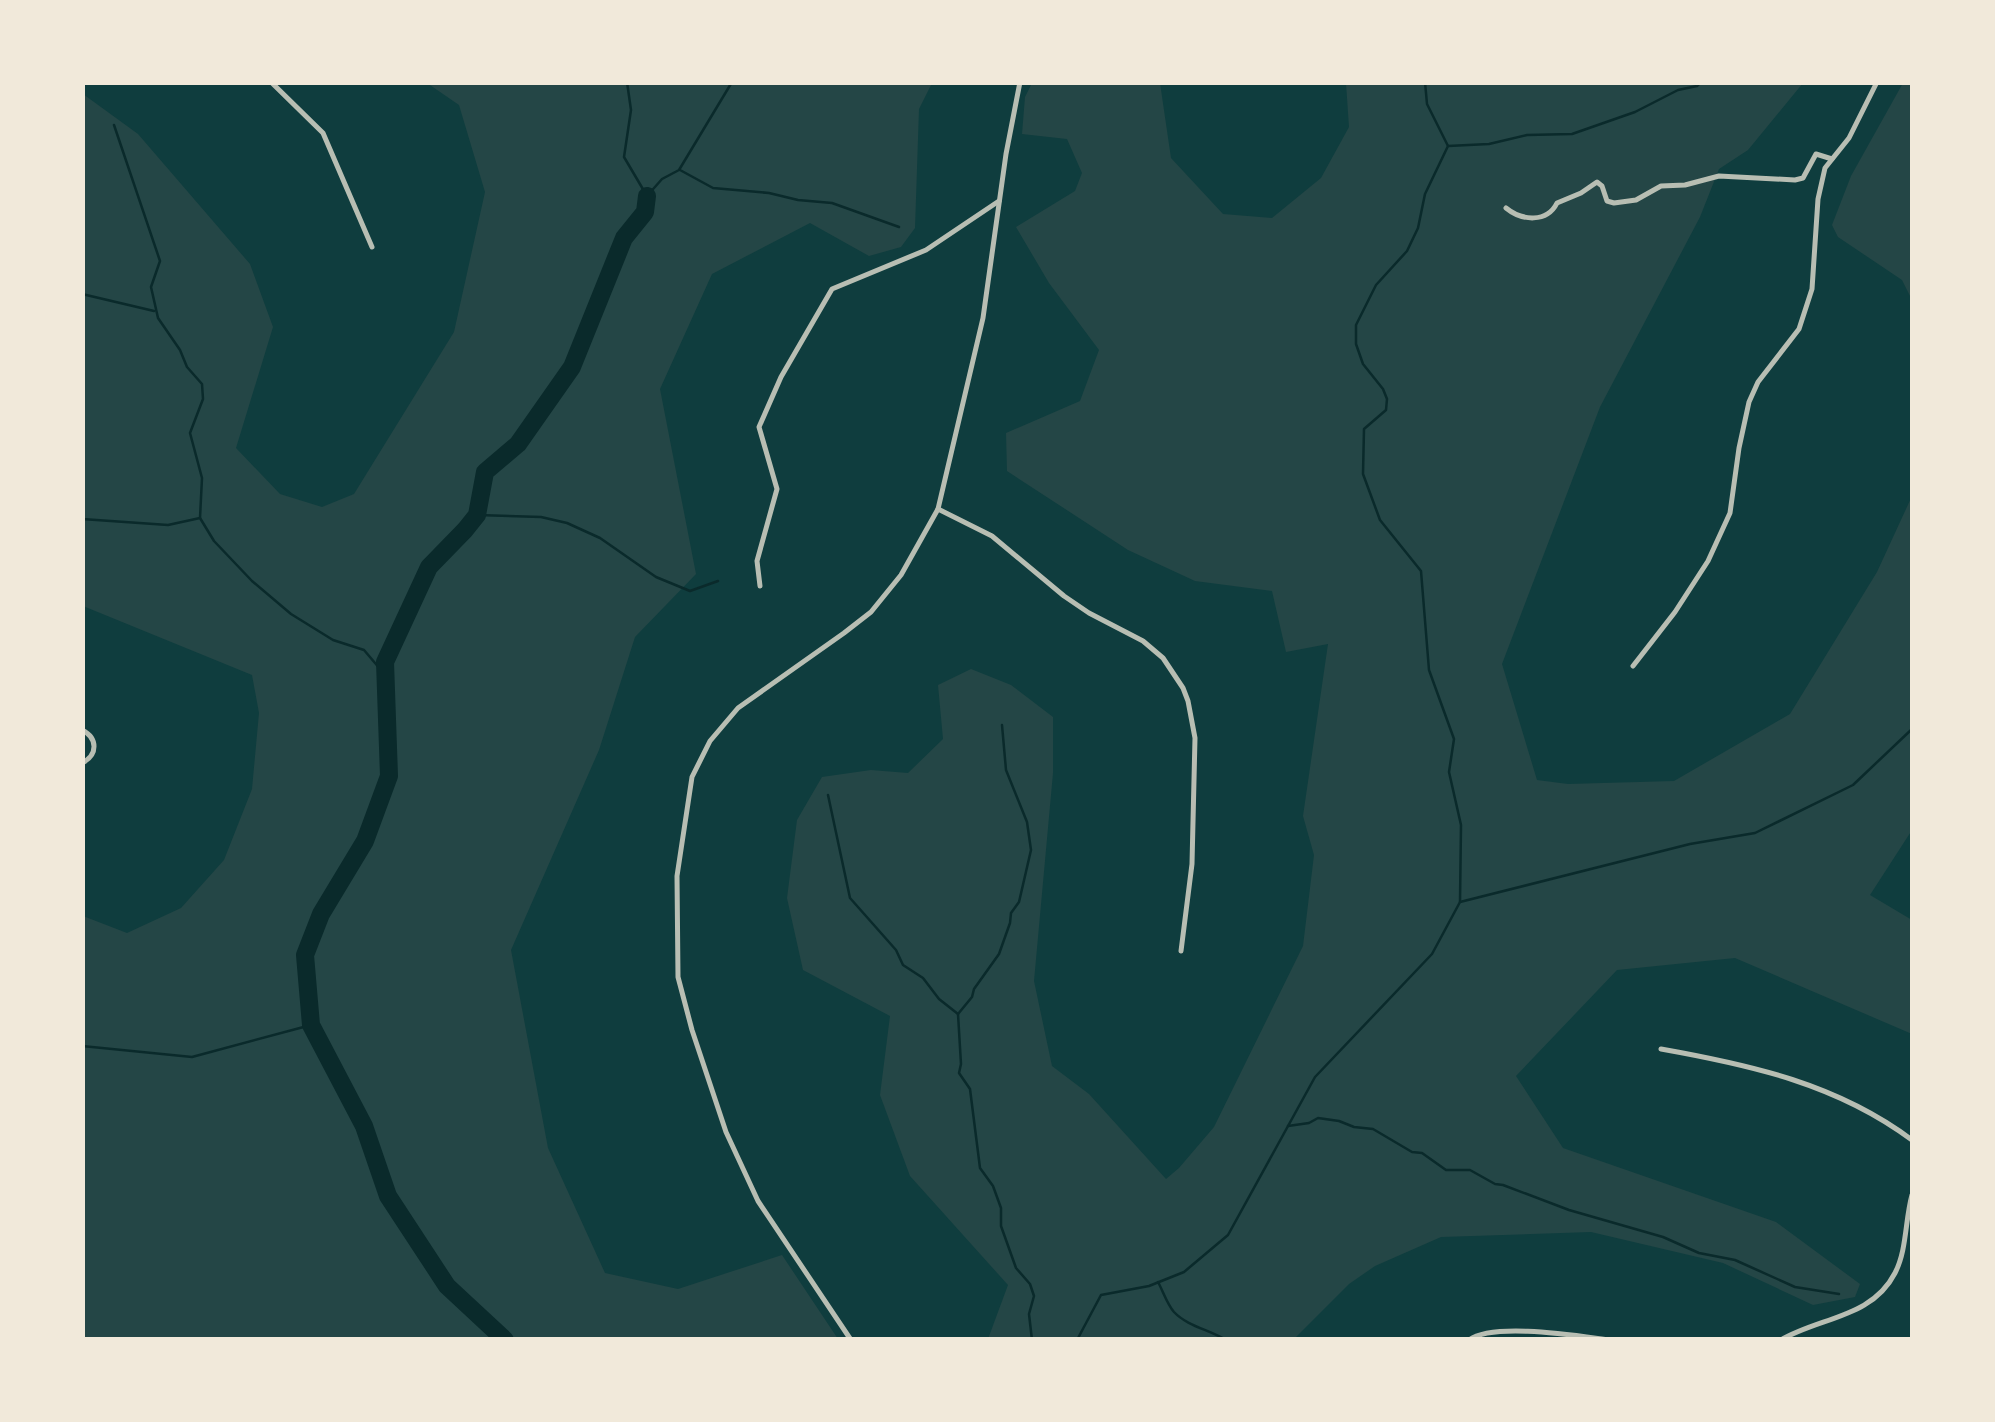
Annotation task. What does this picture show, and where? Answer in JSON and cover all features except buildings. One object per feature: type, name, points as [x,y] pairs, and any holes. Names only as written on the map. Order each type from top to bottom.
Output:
[{"type":"street","points":[[271,82],[323,133],[372,247]]},
{"type":"street","points":[[851,1340],[758,1201],[726,1132],[678,976],[678,876],[692,778],[710,740],[738,708],[871,612],[901,575],[938,509],[984,318],[1020,82]]},
{"type":"street","points":[[1633,666],[1708,561],[1730,513],[1749,402],[1758,382],[1800,330],[1812,289],[1818,199],[1825,168],[1848,138],[1876,82]]},
{"type":"street","points":[[1506,208],[1523,218],[1547,216],[1556,203],[1597,182],[1607,200],[1614,204],[1636,200],[1661,186],[1686,185],[1719,176],[1795,180],[1802,178],[1816,154],[1832,159]]},
{"type":"street","points":[[760,586],[756,561],[777,489],[760,427],[781,377],[832,289],[926,250],[999,201]]},
{"type":"street","points":[[938,509],[992,536],[1064,596],[1144,641],[1163,658],[1183,688],[1195,738],[1192,864],[1181,952]]},
{"type":"street","points":[[82,730],[91,735],[95,746],[91,757],[82,763]]},
{"type":"street","points":[[1661,1049],[1741,1063],[1809,1085],[1883,1118],[1912,1140]]},
{"type":"street","points":[[1781,1340],[1800,1329],[1857,1311],[1884,1289],[1900,1258],[1912,1195]]},
{"type":"street","points":[[1469,1340],[1478,1333],[1496,1332],[1610,1340]]},
{"type":"shaded area","points":[[427,83],[932,83],[919,109],[915,228],[901,247],[869,256],[810,223],[712,274],[660,389],[696,574],[635,637],[599,750],[511,950],[548,1148],[605,1273],[678,1289],[782,1255],[838,1339],[83,1339],[83,916],[127,933],[181,908],[224,860],[252,789],[259,713],[252,675],[83,606],[83,94],[138,134],[250,264],[273,327],[236,448],[280,494],[322,507],[354,494],[454,332],[485,192],[459,105]]},
{"type":"shaded area","points":[[1032,83],[1160,83],[1171,158],[1223,214],[1272,218],[1321,178],[1349,127],[1346,83],[1803,83],[1748,150],[1719,169],[1700,217],[1600,407],[1502,664],[1537,780],[1568,784],[1674,781],[1790,714],[1877,572],[1912,496],[1912,830],[1870,895],[1912,920],[1912,1034],[1735,958],[1617,970],[1516,1076],[1563,1148],[1776,1222],[1860,1284],[1855,1297],[1813,1305],[1723,1263],[1591,1232],[1441,1237],[1375,1266],[1349,1284],[1294,1339],[988,1339],[1008,1285],[910,1176],[880,1095],[890,1016],[803,970],[787,898],[797,820],[822,777],[871,770],[908,773],[943,739],[938,685],[971,669],[1011,685],[1053,717],[1053,773],[1034,981],[1052,1066],[1089,1094],[1166,1179],[1214,1127],[1303,946],[1314,855],[1303,816],[1328,644],[1286,652],[1272,591],[1195,581],[1128,550],[1007,471],[1006,433],[1080,401],[1099,350],[1049,283],[1016,227],[1075,191],[1082,173],[1067,139],[1022,134],[1025,97]]},
{"type":"shaded area","points":[[1903,83],[1912,83],[1912,300],[1902,280],[1838,237],[1832,225],[1851,176]]},
{"type":"waterway","points":[[627,82],[631,110],[624,157],[647,196],[662,179],[679,170],[732,82]]},
{"type":"waterway","points":[[1425,82],[1427,104],[1448,146]]},
{"type":"waterway","points":[[1460,902],[1461,825],[1449,772],[1454,739],[1429,670],[1421,571],[1380,520],[1363,474],[1364,429],[1386,410],[1387,399],[1363,364],[1356,344],[1356,325],[1376,285],[1407,251],[1418,228],[1425,194],[1448,146],[1489,144],[1527,135],[1572,134],[1635,112],[1701,82]]},
{"type":"waterway","points":[[114,125],[160,261],[151,287],[158,318],[187,367],[202,384],[203,399],[190,433],[202,478],[200,518],[214,541],[252,581],[291,614],[333,640],[364,650],[386,676]]},
{"type":"waterway","points":[[680,170],[713,188],[832,203],[899,227]]},
{"type":"waterway","points":[[505,1340],[447,1286],[388,1196],[364,1126],[311,1025],[305,955],[321,914],[365,841],[389,776],[385,662],[429,567],[477,515],[485,472],[518,444],[572,367],[624,238],[645,212],[647,196]]},
{"type":"waterway","points":[[82,294],[154,311]]},
{"type":"waterway","points":[[477,515],[541,517],[567,523],[600,538],[656,577],[690,591],[718,581]]},
{"type":"waterway","points":[[82,519],[168,525],[200,518]]},
{"type":"waterway","points":[[958,1014],[999,954],[1011,913],[1019,902],[1031,850],[1027,822],[1006,770],[1002,725]]},
{"type":"waterway","points":[[1077,1340],[1101,1295],[1149,1286],[1184,1272],[1228,1235],[1315,1077],[1432,954],[1460,902],[1690,844],[1755,833],[1853,785],[1912,729]]},
{"type":"waterway","points":[[828,795],[850,898],[896,950],[903,965],[923,978],[939,999],[958,1014],[959,1073],[970,1089],[980,1168],[993,1186],[1001,1208],[1001,1226],[1016,1268],[1030,1284],[1034,1296],[1029,1314],[1032,1340]]},
{"type":"waterway","points":[[82,1046],[192,1057],[311,1025]]},
{"type":"waterway","points":[[1288,1126],[1318,1118],[1373,1129],[1412,1152],[1422,1153],[1446,1170],[1470,1170],[1495,1184],[1569,1210],[1663,1237],[1699,1253],[1735,1260],[1795,1287],[1839,1294]]},
{"type":"waterway","points":[[1158,1282],[1179,1317],[1226,1340]]}]
